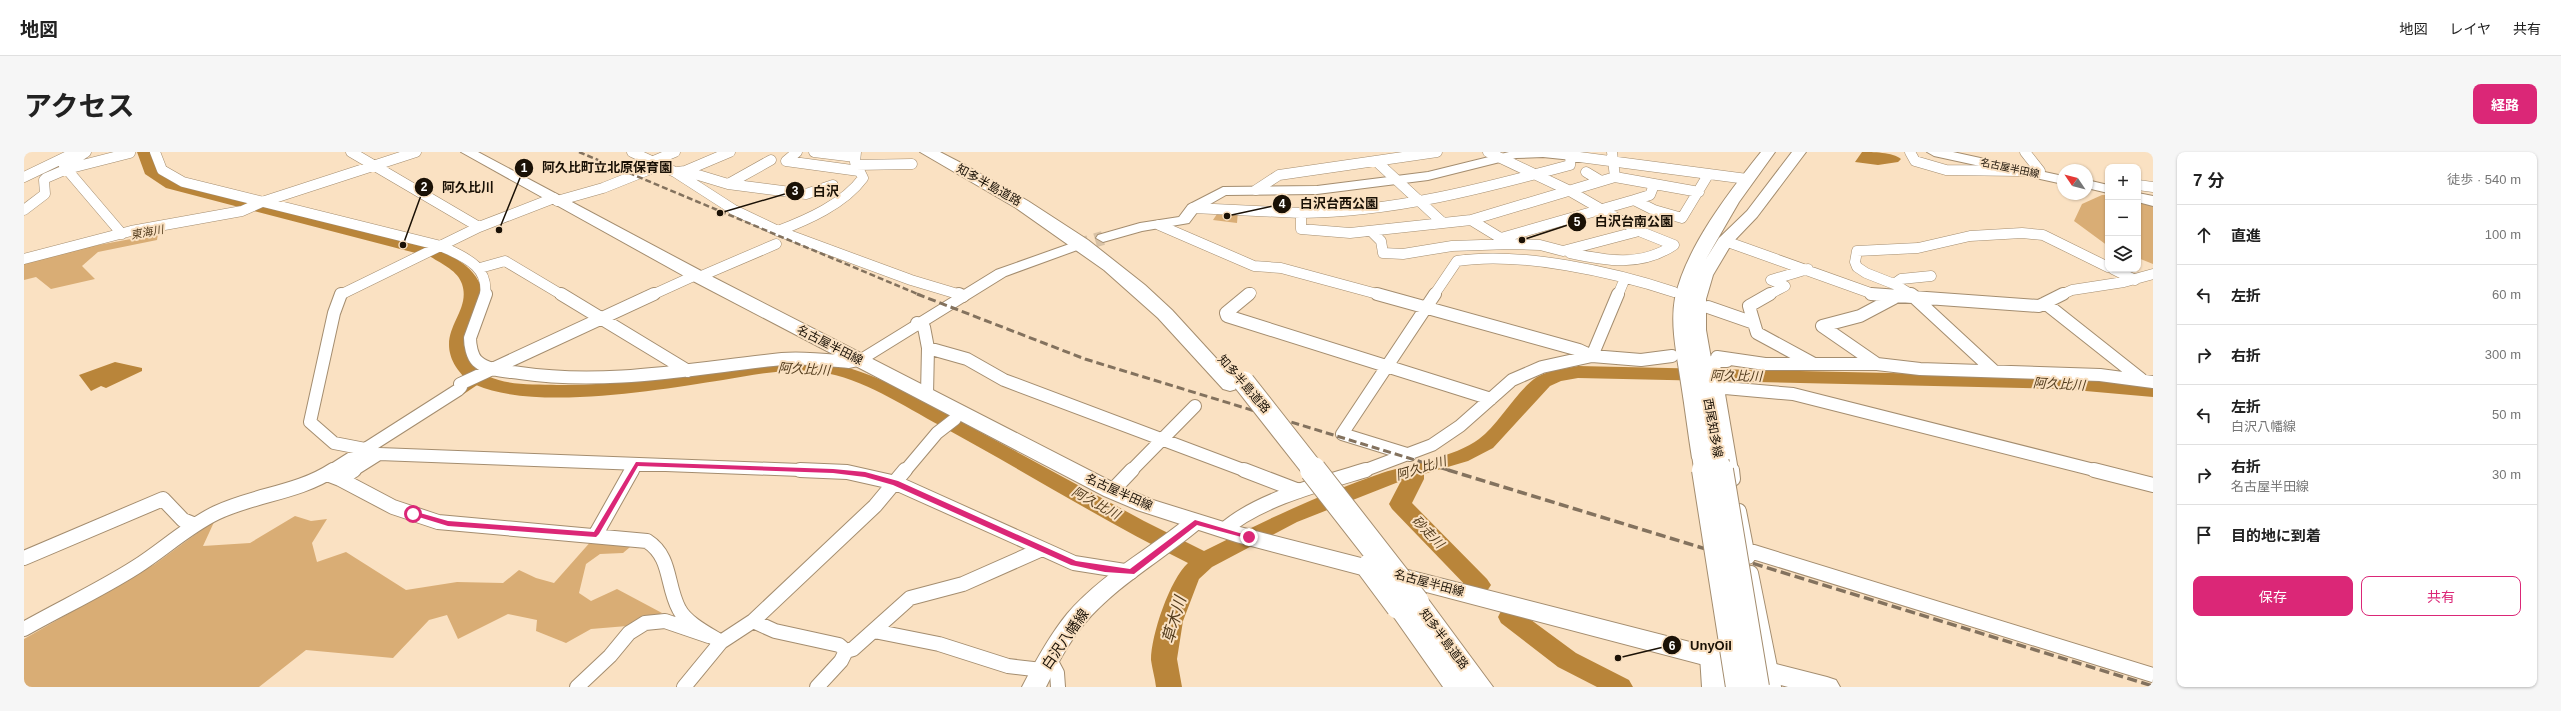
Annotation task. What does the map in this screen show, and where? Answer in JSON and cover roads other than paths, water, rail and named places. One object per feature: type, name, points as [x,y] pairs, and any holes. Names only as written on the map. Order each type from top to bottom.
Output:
[{"type":"highway","name":"知多半島道路","points":[[928,152],[1005,193],[1099,256],[1165,314],[1237,384]]},
{"type":"highway","name":"知多半島道路","points":[[943,152],[1015,189],[1110,253],[1177,310],[1237,384],[1408,604],[1479,687]]},
{"type":"highway","name":"知多半島道路","points":[[1408,604],[1458,687]]},
{"type":"main road","name":"名古屋半田線","points":[[468,152],[698,276],[858,360],[927,394],[955,419],[1145,505],[1230,532],[1711,656],[1768,682],[1827,687]]},
{"type":"main road","name":"西尾知多線","points":[[1768,152],[1746,179],[1692,271],[1684,298],[1683,330],[1695,362],[1768,682]]},
{"type":"main road","name":"西尾知多線","points":[[1738,687],[1695,362],[1698,299],[1705,275],[1726,241],[1752,214],[1799,152]]},
{"type":"main road","name":"名古屋半田線","points":[[1934,152],[2057,179]]},
{"type":"main road","name":"名古屋半田線","points":[[1949,152],[2057,174]]},
{"type":"main road","points":[[2093,181],[2105,184]]},
{"type":"main road","points":[[2093,185],[2105,188]]},
{"type":"main road","points":[[2141,193],[2153,196]]},
{"type":"main road","points":[[2141,198],[2153,201]]},
{"type":"street","points":[[24,177],[74,152]]},
{"type":"street","points":[[86,152],[67,162],[64,166],[122,234]]},
{"type":"street","points":[[155,152],[159,166],[174,178],[262,202],[440,246],[472,261],[480,268],[486,291],[485,299],[470,338],[470,346],[476,360],[491,369],[547,378],[593,379],[688,371],[784,359],[815,359],[849,362],[858,360],[917,323],[1012,268],[1075,246]]},
{"type":"street","points":[[351,152],[479,227]]},
{"type":"street","points":[[24,259],[122,234],[242,211],[262,202],[416,152]]},
{"type":"street","points":[[365,449],[334,443],[310,422],[337,301],[340,295],[479,227],[556,200],[603,188],[654,164],[675,152]]},
{"type":"street","points":[[685,172],[730,152]]},
{"type":"street","points":[[797,152],[786,161],[857,161],[912,164]]},
{"type":"street","points":[[814,152],[857,161]]},
{"type":"street","points":[[1256,190],[1279,175],[1437,152]]},
{"type":"street","points":[[1612,152],[1615,162],[1615,177]]},
{"type":"street","points":[[1910,152],[1915,161],[1946,170],[2020,171]]},
{"type":"street","points":[[2025,152],[2040,171]]},
{"type":"street","points":[[24,210],[46,194],[44,180],[46,178],[67,169],[130,153]]},
{"type":"street","points":[[630,153],[674,172],[720,203],[778,231],[911,280],[943,288],[963,296]]},
{"type":"street","points":[[1102,238],[1184,220],[1193,208],[1224,191],[1317,190],[1428,176],[1493,155],[1542,153],[1571,154],[1615,162],[1746,179]]},
{"type":"street","points":[[1193,208],[1324,213],[1444,199],[1570,165],[1571,154]]},
{"type":"street","points":[[1371,231],[1381,241],[1383,253],[1403,254],[1445,247],[1511,244],[1540,245],[1608,261],[1657,256],[1674,245],[1639,231],[1568,190],[1493,155]]},
{"type":"street","points":[[728,184],[771,160]]},
{"type":"street","points":[[778,231],[808,220],[856,188],[863,178],[857,161]]},
{"type":"street","points":[[1376,161],[1442,222]]},
{"type":"street","points":[[674,172],[685,172],[728,184],[806,194],[833,185]]},
{"type":"street","points":[[1586,172],[1602,181]]},
{"type":"street","points":[[1634,200],[1654,210],[1682,218],[1699,192],[1708,174]]},
{"type":"street","points":[[1301,213],[1301,229],[1306,231],[1350,233],[1471,220],[1615,177],[1699,192]]},
{"type":"street","points":[[1501,238],[1650,195],[1654,185]]},
{"type":"street","points":[[2141,185],[2153,187]]},
{"type":"street","points":[[1471,220],[1511,244]]},
{"type":"street","points":[[1158,225],[1254,266],[1281,268],[1579,350],[1592,356]]},
{"type":"street","points":[[1563,251],[1639,231]]},
{"type":"street","points":[[1994,371],[1918,299],[1894,284],[1874,277],[1856,266],[1854,262],[1857,251],[1918,248],[1970,236],[2022,233],[2043,235],[2105,265]]},
{"type":"street","points":[[1726,241],[1808,269],[1872,295],[1894,298],[2039,306],[2076,289],[2135,280],[2153,274]]},
{"type":"street","points":[[333,477],[365,449],[458,390],[461,387],[460,384],[698,276],[776,244]]},
{"type":"street","points":[[1410,455],[1342,434],[1389,367],[1457,261],[1476,257],[1501,257],[1544,262],[1659,285],[1674,292]]},
{"type":"street","points":[[480,268],[505,260],[688,371]]},
{"type":"street","points":[[1808,269],[1771,280],[1785,286],[1749,306],[1757,332],[1815,364]]},
{"type":"street","points":[[2119,272],[2135,280]]},
{"type":"street","points":[[1894,284],[1901,279],[1931,276]]},
{"type":"street","points":[[1592,356],[1625,278]]},
{"type":"street","points":[[1251,293],[1226,312],[1227,316],[1491,399]]},
{"type":"street","points":[[1877,364],[1822,326],[1860,316],[1894,298]]},
{"type":"street","points":[[2045,303],[2148,381]]},
{"type":"street","points":[[1708,306],[1754,323]]},
{"type":"street","points":[[917,323],[924,327],[928,348],[927,394]]},
{"type":"street","points":[[928,348],[967,359],[1004,380],[1298,491]]},
{"type":"street","points":[[1230,532],[1235,520],[1298,491],[1410,455],[1438,441],[1491,399],[1512,380],[1562,362],[1592,356],[1641,360],[1695,362],[1723,361],[1752,365],[1877,364],[1920,369],[2100,374],[2148,381]]},
{"type":"street","points":[[1695,362],[1721,386],[1793,394],[2153,484]]},
{"type":"street","points":[[1721,386],[1768,682]]},
{"type":"street","points":[[1112,491],[1195,406]]},
{"type":"street","points":[[684,687],[716,639],[753,621],[875,506],[955,419]]},
{"type":"street","points":[[24,629],[136,567],[195,524],[234,505],[333,477],[379,454],[833,471],[865,475],[896,483],[1074,563],[1131,572]]},
{"type":"street","points":[[596,534],[636,464]]},
{"type":"street","points":[[333,477],[393,507],[438,522],[596,534],[641,539],[658,548],[666,562],[671,592],[680,613],[706,630],[716,639]]},
{"type":"street","points":[[24,558],[163,499],[183,520],[195,524]]},
{"type":"street","name":"白沢八幡線","points":[[1042,672],[1082,611],[1106,590],[1169,545],[1195,522]]},
{"type":"street","points":[[817,687],[840,661],[846,651],[853,649],[903,603],[919,594],[963,584],[1042,549]]},
{"type":"street","points":[[1748,561],[2153,676]]},
{"type":"street","points":[[577,687],[610,656],[629,633],[645,624],[664,621],[716,639]]},
{"type":"street","points":[[753,621],[775,631],[839,645],[846,651]]},
{"type":"street","points":[[874,631],[939,644],[1008,666],[1057,673],[1058,687]]},
{"type":"street","points":[[1711,656],[1714,687]]},
{"type":"waterway","name":"阿久比川","points":[[144,152],[150,171],[171,185],[437,254],[460,268],[471,283],[472,297],[457,340],[458,355],[468,370],[476,378],[482,381],[504,387],[519,389],[565,391],[656,383],[758,368],[794,365],[817,366],[832,369],[863,379],[894,393],[971,434],[1136,527],[1204,561]]},
{"type":"waterway","name":"阿久比川","points":[[1204,561],[1289,517],[1325,502],[1389,478],[1461,456],[1486,444],[1543,382],[1556,376],[1578,372],[2063,383],[2116,386],[2153,391]]},
{"type":"waterway","points":[[462,393],[480,381]]},
{"type":"waterway","name":"砂走川","points":[[1413,472],[1413,479],[1400,504],[1479,585]]},
{"type":"waterway","name":"草木川","points":[[1169,687],[1164,659],[1171,621],[1189,575],[1204,561]]},
{"type":"waterway","name":"砂走川","points":[[1510,617],[1567,660],[1620,687]]},
{"type":"tunnel","points":[[1075,246],[1103,238]]},
{"type":"railway","points":[[579,152],[920,295]]},
{"type":"railway","points":[[917,294],[1085,359],[1451,471]]},
{"type":"railway","points":[[1448,470],[2153,686]]},
{"type":"place","name":"白沢","points":[[720,213]]},
{"type":"place","name":"白沢台西公園","points":[[1227,216]]},
{"type":"place","name":"阿久比町立北原保育園","points":[[499,230]]},
{"type":"place","name":"白沢台南公園","points":[[1522,240]]},
{"type":"place","name":"阿久比川","points":[[403,245]]},
{"type":"place","name":"UnyOil","points":[[1618,658]]},
{"type":"water label","name":"東海川","points":[[147,232]]}]
